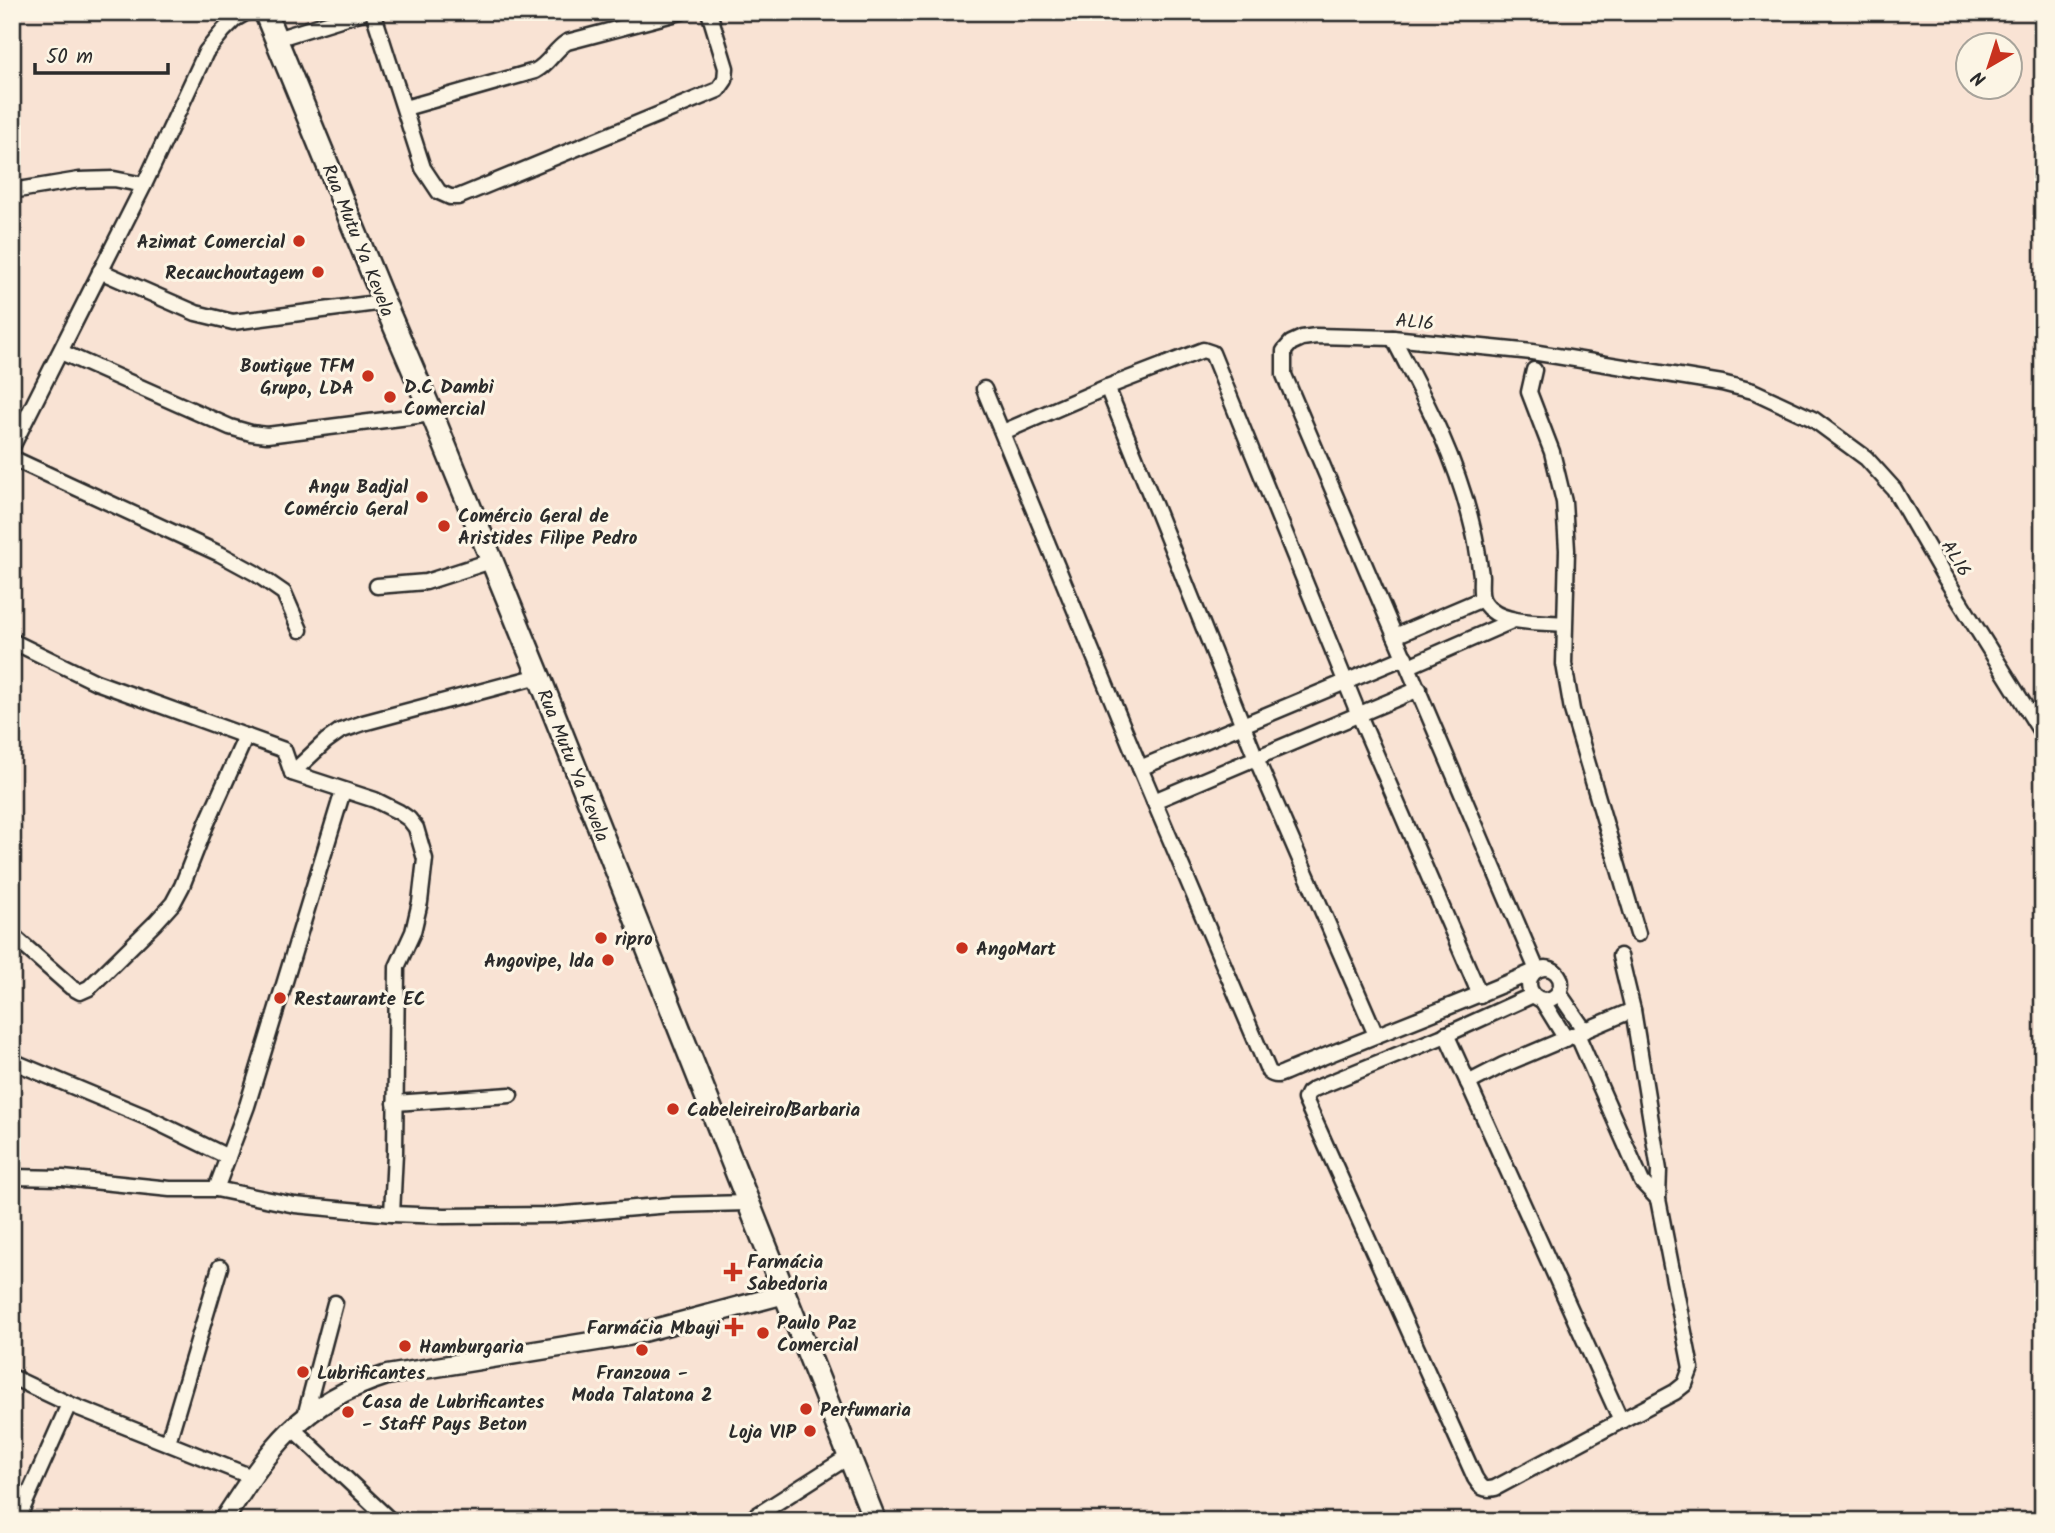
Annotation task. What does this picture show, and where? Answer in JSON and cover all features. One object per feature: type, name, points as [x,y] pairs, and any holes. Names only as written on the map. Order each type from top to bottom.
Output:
[{"type":"main road","name":"Rua Mutu Ya Kevela","points":[[265,12],[539,677],[874,1521]]},
{"type":"street","points":[[12,447],[144,185],[206,52],[235,19],[247,12]]},
{"type":"street","points":[[276,39],[363,12]]},
{"type":"street","points":[[373,12],[423,167],[439,192],[450,197],[458,197],[718,90],[725,80],[726,68],[709,12]]},
{"type":"street","points":[[405,108],[535,71],[544,67],[559,47],[567,42],[681,12]]},
{"type":"street","points":[[12,191],[79,180],[114,179],[144,185]]},
{"type":"street","points":[[100,271],[196,313],[233,322],[384,302]]},
{"type":"street","name":"AL16","points":[[1537,970],[1284,375],[1284,351],[1291,343],[1316,335],[1393,338],[1532,352],[1698,378],[1752,391],[1813,419],[1866,458],[1894,489],[1944,576],[2043,735]]},
{"type":"street","points":[[1393,338],[1451,454],[1475,535],[1482,598],[1496,614],[1514,620],[1563,624]]},
{"type":"street","points":[[1003,432],[1107,387],[1203,350],[1212,353],[1345,682],[1480,995]]},
{"type":"street","points":[[61,352],[230,427],[251,433],[267,435],[432,414]]},
{"type":"street","points":[[1534,370],[1529,391],[1552,452],[1564,502],[1567,550],[1564,664],[1572,710],[1638,934]]},
{"type":"street","points":[[1107,387],[1256,758],[1376,1035]]},
{"type":"street","points":[[984,389],[1269,1073],[1276,1076],[1547,968],[1556,973],[1561,982],[1559,993],[1576,1035],[1642,1182],[1658,1199]]},
{"type":"street","points":[[12,458],[220,554],[255,573],[284,593],[300,630]]},
{"type":"street","points":[[377,586],[426,582],[491,561]]},
{"type":"street","points":[[1395,636],[1482,598]]},
{"type":"street","points":[[1140,768],[1345,682],[1514,620]]},
{"type":"street","points":[[12,641],[96,682],[284,750],[292,773]]},
{"type":"street","points":[[292,773],[340,731],[539,677]]},
{"type":"street","points":[[1154,800],[1419,689]]},
{"type":"street","points":[[12,935],[71,987],[80,992],[89,988],[173,903],[246,736]]},
{"type":"street","points":[[292,773],[375,800],[399,812],[416,828],[425,859],[413,932],[397,967],[391,1214]]},
{"type":"street","points":[[216,1189],[247,1107],[343,791]]},
{"type":"street","points":[[1559,993],[1551,999],[1537,997],[1314,1089],[1305,1099],[1475,1478],[1482,1489],[1486,1490],[1495,1488],[1675,1392],[1685,1384],[1691,1368],[1658,1199],[1659,1170],[1633,1010],[1620,956]]},
{"type":"street","points":[[1537,970],[1529,981],[1537,997],[1576,1035]]},
{"type":"street","points":[[1468,1083],[1503,1065],[1633,1010]]},
{"type":"street","points":[[1446,1034],[1621,1421]]},
{"type":"street","points":[[12,1061],[146,1116],[228,1157]]},
{"type":"street","points":[[395,1103],[510,1095]]},
{"type":"street","points":[[12,1177],[63,1178],[170,1189],[216,1189],[295,1205],[444,1216],[553,1215],[747,1203]]},
{"type":"street","points":[[168,1442],[220,1268]]},
{"type":"street","points":[[223,1521],[275,1446],[299,1422],[340,1393],[363,1382],[387,1375],[628,1336],[785,1294]]},
{"type":"street","points":[[299,1422],[335,1303]]},
{"type":"street","points":[[12,1377],[69,1404],[252,1477]]},
{"type":"street","points":[[16,1521],[69,1404]]},
{"type":"street","points":[[299,1422],[391,1521]]},
{"type":"street","points":[[748,1521],[848,1457]]},
{"type":"place","name":"Azimat Comercial","points":[[299,241]]},
{"type":"place","name":"Recauchoutagem","points":[[318,272]]},
{"type":"place","name":"Boutique TFM Grupo, LDA","points":[[368,376]]},
{"type":"place","name":"D.C Dambi Comercial","points":[[390,397]]},
{"type":"place","name":"Angu Badjal Comércio Geral","points":[[422,497]]},
{"type":"place","name":"Comércio Geral de Aristides Filipe Pedro","points":[[444,526]]},
{"type":"place","name":"ripro","points":[[601,938]]},
{"type":"place","name":"AngoMart","points":[[962,948]]},
{"type":"place","name":"Angovipe, lda","points":[[608,960]]},
{"type":"place","name":"Restaurante EC","points":[[280,998]]},
{"type":"place","name":"Cabeleireiro/Barbaria","points":[[673,1109]]},
{"type":"place","name":"Farmácia Sabedoria","points":[[733,1272]]},
{"type":"place","name":"Farmácia Mbayi","points":[[734,1327]]},
{"type":"place","name":"Paulo Paz Comercial","points":[[763,1333]]},
{"type":"place","name":"Hamburgaria","points":[[405,1346]]},
{"type":"place","name":"Franzoua - Moda Talatona 2","points":[[642,1350]]},
{"type":"place","name":"Lubrificantes","points":[[303,1372]]},
{"type":"place","name":"Perfumaria","points":[[806,1409]]},
{"type":"place","name":"Casa de Lubrificantes - Staff Pays Beton","points":[[348,1412]]},
{"type":"place","name":"Loja VIP","points":[[810,1431]]}]
